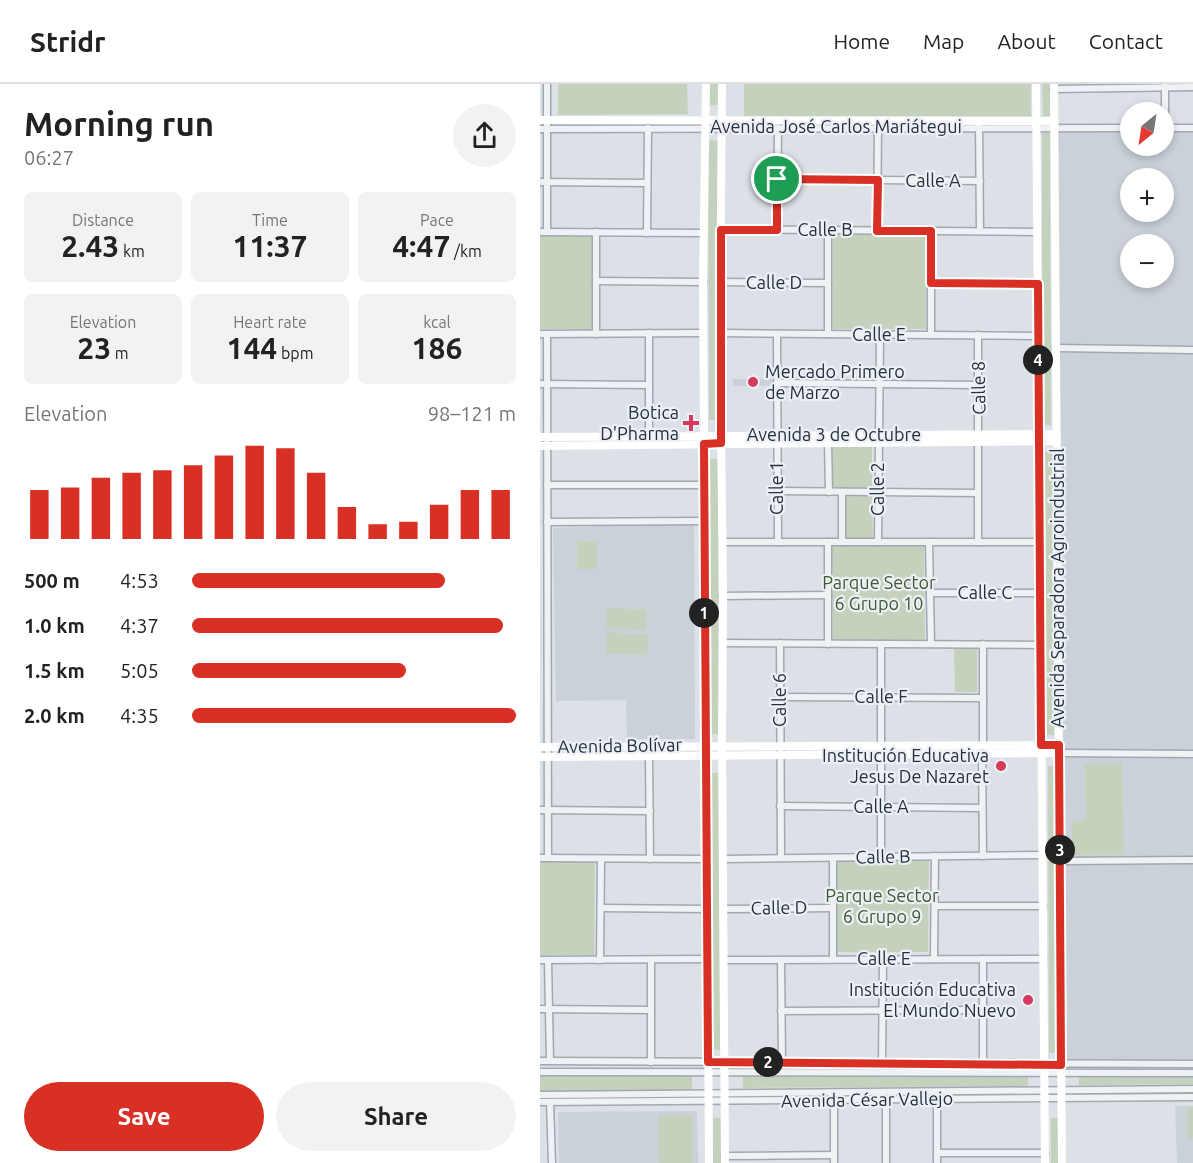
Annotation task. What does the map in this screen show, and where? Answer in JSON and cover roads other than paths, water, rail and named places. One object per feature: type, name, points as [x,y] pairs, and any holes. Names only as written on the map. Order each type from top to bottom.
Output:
[{"type":"street","points":[[547,84],[543,125],[544,232],[703,233]]},
{"type":"street","points":[[706,84],[703,333],[709,1163]]},
{"type":"street","points":[[722,84],[720,333],[725,1160],[785,1160],[834,1155]]},
{"type":"street","name":"Avenida Separadora Agroindustrial","points":[[1036,84],[1045,1163]]},
{"type":"street","points":[[1165,86],[1165,102]]},
{"type":"street","points":[[1054,87],[1193,87]]},
{"type":"street","name":"Avenida Separadora Agroindustrial","points":[[1054,87],[1062,1163]]},
{"type":"street","name":"Avenida José Carlos Mariátegui","points":[[543,125],[648,128],[705,124]]},
{"type":"street","name":"Avenida José Carlos Mariátegui","points":[[723,124],[778,128],[979,124]]},
{"type":"street","points":[[979,124],[980,231]]},
{"type":"street","name":"Avenida José Carlos Mariátegui","points":[[543,125],[1055,124],[1120,127]]},
{"type":"street","points":[[877,231],[878,127]]},
{"type":"street","points":[[647,232],[648,128]]},
{"type":"street","points":[[777,230],[778,128]]},
{"type":"street","points":[[1174,128],[1193,128]]},
{"type":"street","name":"Calle A","points":[[777,179],[980,181]]},
{"type":"street","points":[[544,182],[647,183]]},
{"type":"street","name":"Calle B","points":[[721,230],[1037,232]]},
{"type":"street","points":[[828,230],[828,334]]},
{"type":"street","points":[[931,231],[931,335]]},
{"type":"street","points":[[596,232],[596,334]]},
{"type":"street","points":[[596,281],[703,282]]},
{"type":"street","name":"Calle D","points":[[720,282],[828,283]]},
{"type":"street","points":[[931,283],[1038,284]]},
{"type":"street","points":[[649,333],[649,435]]},
{"type":"street","points":[[548,858],[548,810],[544,752],[544,545],[547,522],[547,485],[543,442],[544,334],[703,333]]},
{"type":"street","name":"Calle E","points":[[720,333],[1038,336]]},
{"type":"street","points":[[777,334],[777,438]]},
{"type":"street","name":"Calle 2","points":[[878,542],[879,334]]},
{"type":"street","name":"Calle 8","points":[[978,335],[980,438],[977,493],[978,542]]},
{"type":"street","points":[[1056,348],[1193,350]]},
{"type":"street","points":[[777,383],[979,385]]},
{"type":"street","points":[[543,384],[649,385]]},
{"type":"street","name":"Avenida 3 de Octubre","points":[[543,442],[649,435],[704,439]]},
{"type":"street","name":"Avenida 3 de Octubre","points":[[543,442],[777,438],[1057,438]]},
{"type":"street","name":"Avenida 3 de Octubre","points":[[777,438],[828,443],[879,439]]},
{"type":"street","name":"Calle 1","points":[[777,438],[778,542]]},
{"type":"street","points":[[828,443],[829,492]]},
{"type":"street","points":[[547,485],[704,485]]},
{"type":"street","points":[[777,491],[977,493]]},
{"type":"street","name":"Calle 2","points":[[842,492],[842,542]]},
{"type":"street","points":[[547,522],[704,521]]},
{"type":"street","points":[[723,542],[1040,542]]},
{"type":"street","points":[[828,542],[828,644]]},
{"type":"street","points":[[929,542],[931,644]]},
{"type":"street","name":"Calle C","points":[[930,593],[1040,593]]},
{"type":"street","points":[[723,596],[828,595]]},
{"type":"street","points":[[723,643],[1041,645]]},
{"type":"street","name":"Calle 6","points":[[780,643],[780,752]]},
{"type":"street","points":[[881,644],[881,857]]},
{"type":"street","points":[[982,856],[983,644]]},
{"type":"street","name":"Calle F","points":[[780,697],[983,698]]},
{"type":"street","name":"Avenida Bolívar","points":[[544,752],[705,745],[780,752]]},
{"type":"street","name":"Avenida Bolívar","points":[[544,752],[649,756],[1059,749],[1193,754]]},
{"type":"street","points":[[780,752],[781,858]]},
{"type":"street","points":[[649,756],[650,859]]},
{"type":"street","name":"Calle A","points":[[780,806],[982,808]]},
{"type":"street","points":[[540,810],[650,810]]},
{"type":"street","name":"Calle B","points":[[724,859],[1042,855]]},
{"type":"street","points":[[934,856],[934,959]]},
{"type":"street","points":[[540,858],[707,859]]},
{"type":"street","points":[[833,858],[833,960]]},
{"type":"street","points":[[600,960],[601,859]]},
{"type":"street","points":[[1060,861],[1193,860]]},
{"type":"street","points":[[934,906],[1043,906]]},
{"type":"street","points":[[601,908],[707,909]]},
{"type":"street","name":"Calle D","points":[[724,909],[833,908]]},
{"type":"street","points":[[540,960],[708,959]]},
{"type":"street","points":[[882,1063],[883,959]]},
{"type":"street","points":[[983,959],[983,1064]]},
{"type":"street","name":"Calle E","points":[[725,960],[1043,959]]},
{"type":"street","points":[[548,960],[550,1061]]},
{"type":"street","points":[[651,960],[651,1062]]},
{"type":"street","points":[[781,961],[782,1062]]},
{"type":"street","points":[[540,1009],[651,1010]]},
{"type":"street","points":[[782,1011],[983,1010]]},
{"type":"street","name":"Avenida César Vallejo","points":[[540,1061],[983,1064],[1044,1069]]},
{"type":"street","name":"Avenida César Vallejo","points":[[1061,1069],[1193,1064]]},
{"type":"street","name":"Avenida César Vallejo","points":[[540,1072],[726,1073],[1061,1069],[1193,1073]]},
{"type":"street","name":"Avenida César Vallejo","points":[[1062,1095],[1193,1089]]},
{"type":"street","name":"Avenida César Vallejo","points":[[540,1095],[709,1098],[1045,1095],[1193,1097]]},
{"type":"street","name":"Avenida César Vallejo","points":[[725,1098],[886,1101],[1045,1095]]},
{"type":"street","name":"Avenida César Vallejo","points":[[540,1102],[709,1098]]},
{"type":"street","points":[[937,1100],[937,1163]]},
{"type":"street","points":[[834,1101],[834,1163]]},
{"type":"street","points":[[886,1101],[886,1163]]},
{"type":"street","points":[[550,1102],[552,1163]]},
{"type":"street","points":[[937,1153],[1045,1153]]},
{"type":"street","points":[[987,1153],[987,1163]]},
{"type":"place","name":"Mercado Primero de Marzo","points":[[753,382]]},
{"type":"place","name":"Botica D'Pharma","points":[[691,423]]},
{"type":"place","name":"Institución Educativa Jesus De Nazaret","points":[[1001,766]]},
{"type":"place","name":"Institución Educativa El Mundo Nuevo","points":[[1028,1000]]},
{"type":"park label","name":"Parque Sector 6 Grupo 10","points":[[879,593]]},
{"type":"park label","name":"Parque Sector 6 Grupo 9","points":[[882,906]]}]
